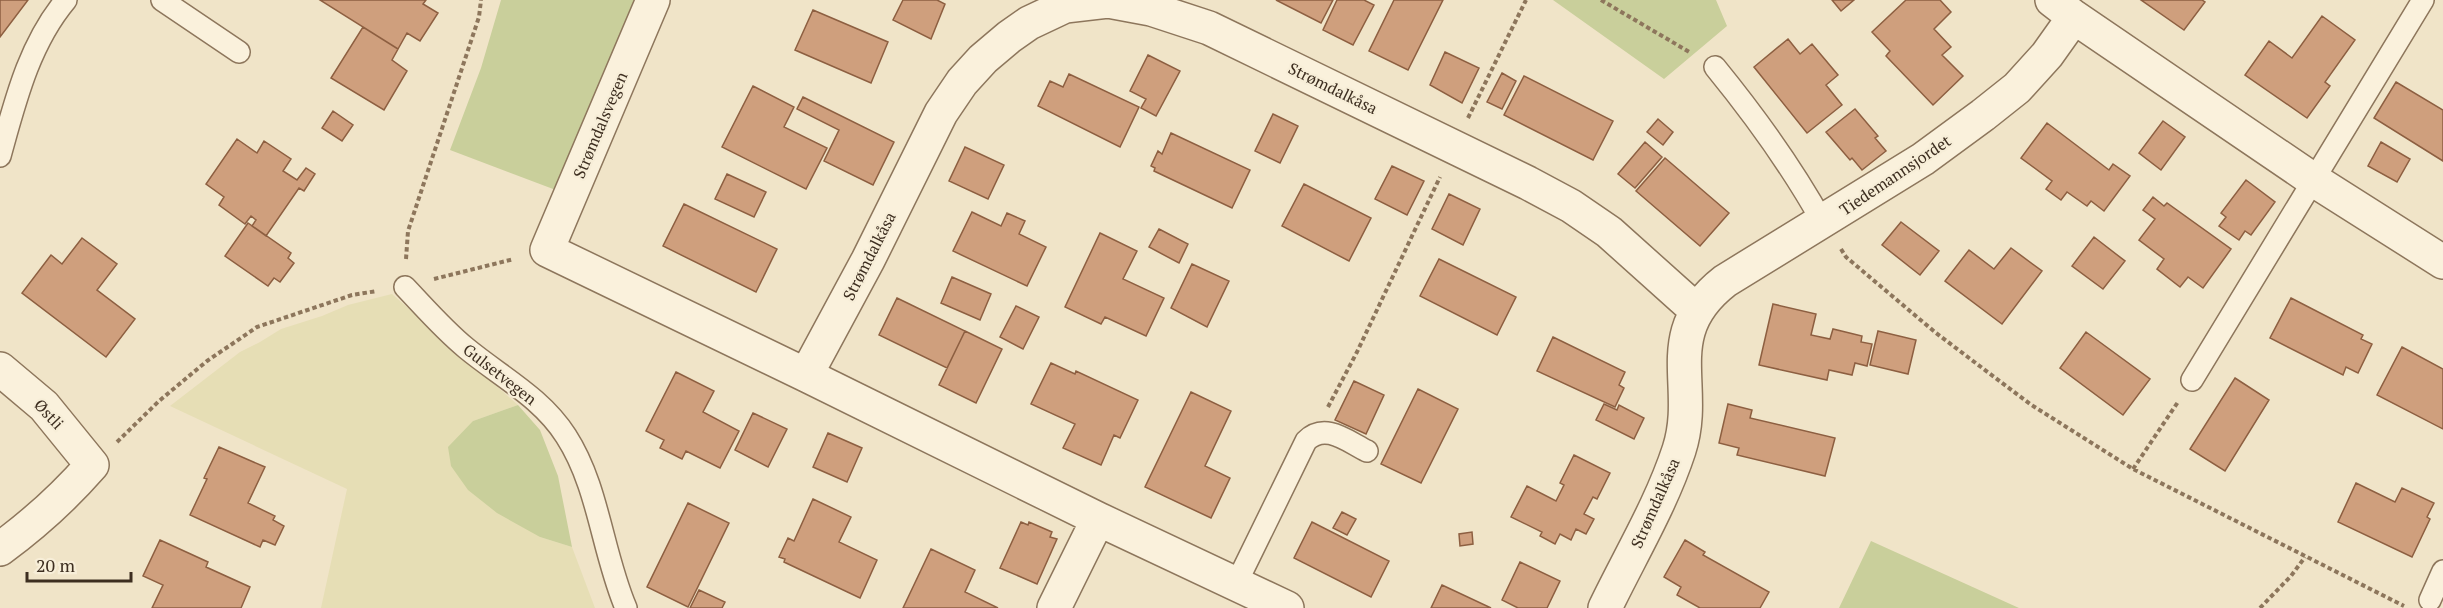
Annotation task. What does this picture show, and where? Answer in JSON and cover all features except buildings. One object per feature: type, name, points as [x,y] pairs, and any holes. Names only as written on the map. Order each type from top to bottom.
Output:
[{"type":"street","name":"Strømdalsvegen","points":[[546,250],[653,0]]},
{"type":"street","name":"Strømdalkåsa","points":[[806,375],[868,260],[941,113],[962,82],[983,59],[1029,23],[1064,3],[1108,1],[1151,9],[1209,28],[1571,206],[1608,232],[1696,310],[1687,333],[1683,354],[1685,418],[1680,446],[1670,476],[1605,608]]},
{"type":"street","name":"Tiedemannsjordet","points":[[1696,310],[1709,294],[1725,281],[1823,223],[1923,159],[2018,88],[2047,55],[2071,6],[2312,179],[2443,262]]},
{"type":"street","points":[[546,250],[1098,519],[1287,608]]},
{"type":"street","name":"Østli","points":[[0,369],[44,406],[92,465]]},
{"type":"street","points":[[0,549],[38,520],[69,491],[92,465]]},
{"type":"street","points":[[1054,608],[1098,519]]},
{"type":"lane","points":[[0,156],[21,82],[39,42],[66,0]]},
{"type":"lane","points":[[162,0],[239,52]]},
{"type":"lane","points":[[2192,380],[2312,179],[2423,0]]},
{"type":"lane","points":[[1715,67],[1745,104],[1800,182],[1823,223]]},
{"type":"lane","name":"Gulsetvegen","points":[[405,287],[467,349],[513,381],[547,411],[565,435],[580,461],[614,580],[626,608]]},
{"type":"lane","points":[[1236,584],[1306,441],[1313,434],[1330,432],[1366,451]]},
{"type":"lane","points":[[2430,600],[2443,571]]},
{"type":"path","points":[[405,287],[408,231],[479,17],[481,0]]},
{"type":"path","points":[[1313,434],[1357,352],[1526,0]]},
{"type":"path","points":[[1601,0],[1715,67]]},
{"type":"path","points":[[1823,223],[1846,257],[1936,333],[2030,404],[2133,469],[2408,608]]},
{"type":"path","points":[[92,465],[159,401],[207,361],[257,327],[352,295],[405,287],[546,250]]},
{"type":"path","points":[[2133,469],[2192,380]]},
{"type":"path","points":[[2260,608],[2291,576],[2305,556]]},
{"type":"shaded area","points":[[392,294],[518,405],[473,421],[540,537],[572,547],[595,608],[321,608],[347,489],[170,406],[240,352],[281,329],[348,305]]},
{"type":"green space","points":[[501,0],[651,0],[569,195],[450,150],[481,68]]},
{"type":"green space","points":[[1553,0],[1716,0],[1727,26],[1664,79]]},
{"type":"green space","points":[[518,405],[540,430],[558,476],[572,547],[540,537],[497,513],[468,490],[451,466],[448,447],[473,421]]},
{"type":"green space","points":[[1871,541],[2019,608],[1839,608]]}]
